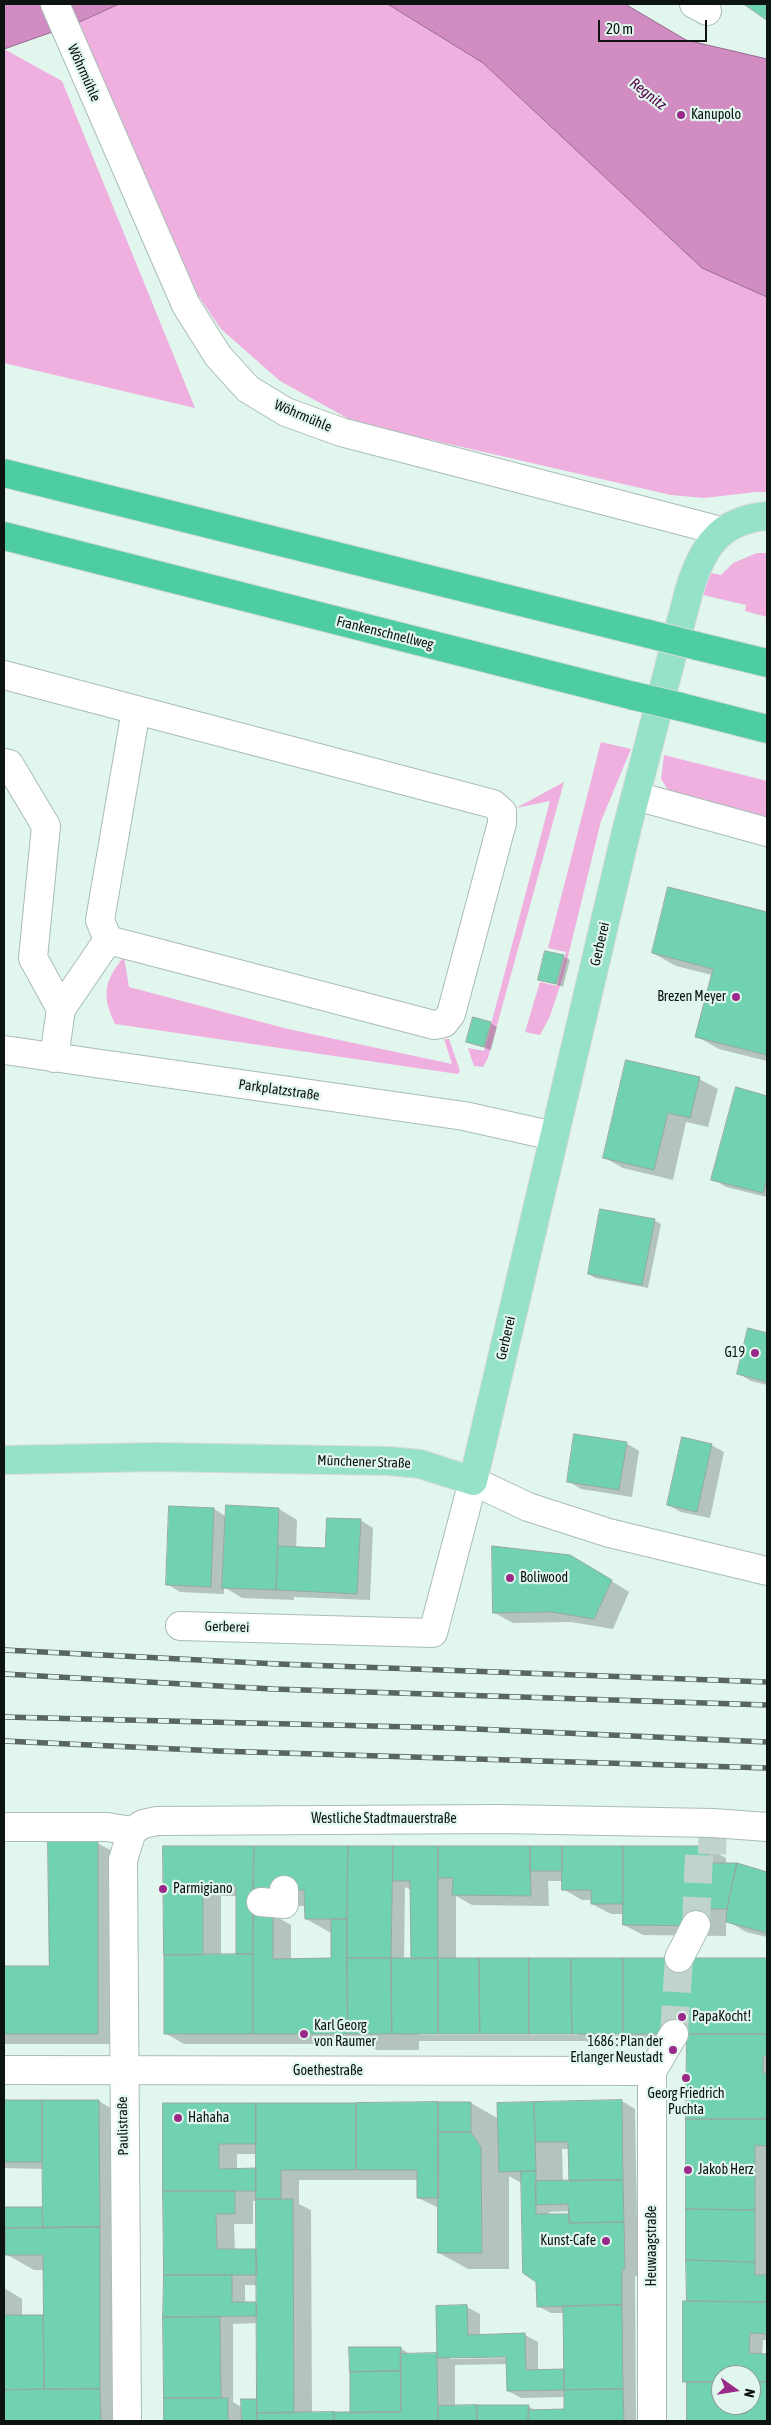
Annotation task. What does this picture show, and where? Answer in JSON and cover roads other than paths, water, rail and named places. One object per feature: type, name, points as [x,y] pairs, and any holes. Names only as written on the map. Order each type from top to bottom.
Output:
[{"type":"highway","points":[[4,473],[767,663]]},
{"type":"highway","name":"Frankenschnellweg","points":[[4,536],[767,729]]},
{"type":"main road","points":[[722,531],[743,520],[767,516]]},
{"type":"main road","name":"Gerberei","points":[[473,1481],[636,796],[698,562],[708,546],[722,531]]},
{"type":"main road","name":"Münchener Straße","points":[[4,1460],[156,1457],[389,1461],[420,1464],[473,1481]]},
{"type":"street","name":"Wöhrmühle","points":[[55,4],[186,305],[218,356],[248,389],[286,412],[341,432],[722,531]]},
{"type":"street","points":[[4,675],[493,804],[502,812],[502,823],[451,1014],[444,1023],[434,1025],[108,940]]},
{"type":"street","points":[[108,940],[100,920],[136,710]]},
{"type":"street","points":[[4,763],[9,764],[46,826],[33,958],[61,1009]]},
{"type":"street","points":[[636,796],[767,832]]},
{"type":"street","points":[[54,1058],[61,1009],[108,940]]},
{"type":"street","name":"Parkplatzstraße","points":[[4,1050],[464,1116],[554,1136]]},
{"type":"street","name":"Münchener Straße","points":[[473,1481],[528,1507],[609,1533],[767,1571]]},
{"type":"street","name":"Gerberei","points":[[180,1626],[433,1633],[473,1481]]},
{"type":"street","name":"Westliche Stadtmauerstraße","points":[[132,1831],[143,1824],[158,1821],[500,1819],[757,1825]]},
{"type":"street","points":[[757,1825],[767,1842]]},
{"type":"street","points":[[4,1827],[107,1827],[132,1831]]},
{"type":"street","name":"Paulistraße","points":[[127,2421],[122,1860],[132,1831]]},
{"type":"street","points":[[679,1958],[696,1925]]},
{"type":"street","points":[[652,2071],[674,2034]]},
{"type":"street","name":"Goethestraße","points":[[4,2070],[652,2071]]},
{"type":"street","name":"Heuwaagstraße","points":[[652,2071],[652,2421]]},
{"type":"water","points":[[4,4],[119,4],[75,24],[4,49]]},
{"type":"water","name":"Regnitz","points":[[388,4],[625,4],[686,40],[767,59],[767,297],[702,268],[483,63]]},
{"type":"tunnel","points":[[696,1925],[699,1855],[712,1855],[713,1823]]},
{"type":"tunnel","points":[[674,2034],[679,1958]]},
{"type":"railway","points":[[4,1650],[278,1664],[767,1682]]},
{"type":"railway","points":[[4,1674],[273,1689],[767,1705]]},
{"type":"railway","points":[[4,1717],[453,1728],[767,1742]]},
{"type":"railway","points":[[4,1741],[218,1751],[767,1768]]},
{"type":"place","name":"Kanupolo","points":[[681,115]]},
{"type":"place","name":"Brezen Meyer","points":[[736,997]]},
{"type":"place","name":"G19","points":[[755,1353]]},
{"type":"place","name":"Boliwood","points":[[510,1578]]},
{"type":"place","name":"Parmigiano","points":[[163,1889]]},
{"type":"place","name":"PapaKocht!","points":[[682,2017]]},
{"type":"place","name":"Karl Georg von Raumer","points":[[304,2034]]},
{"type":"place","name":"1686 : Plan der Erlanger Neustadt","points":[[673,2050]]},
{"type":"place","name":"Georg Friedrich Puchta","points":[[686,2078]]},
{"type":"place","name":"Hahaha","points":[[178,2118]]},
{"type":"place","name":"Jakob Herz","points":[[688,2170]]},
{"type":"place","name":"Kunst-Cafe","points":[[606,2241]]}]
